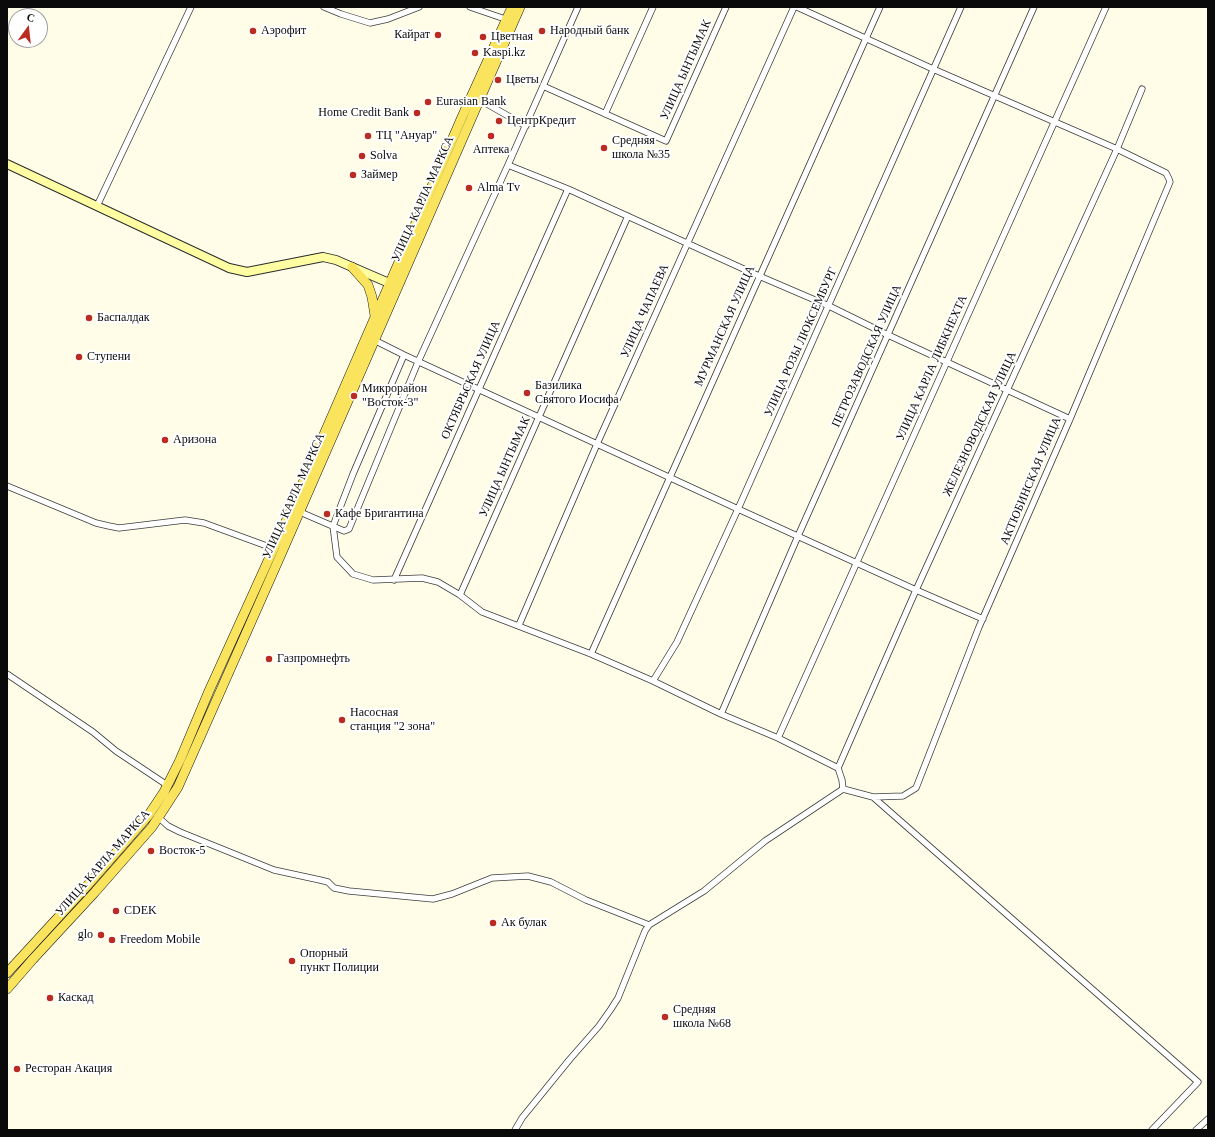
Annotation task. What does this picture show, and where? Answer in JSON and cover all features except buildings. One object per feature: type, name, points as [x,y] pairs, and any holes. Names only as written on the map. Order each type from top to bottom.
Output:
[{"type":"main road","name":"УЛИЦА КАРЛА МАРКСА","points":[[7,989],[159,817],[178,787],[375,317],[394,285],[480,100],[510,21],[512,7]]},
{"type":"main road","name":"УЛИЦА КАРЛА МАРКСА","points":[[7,973],[86,887],[151,812],[167,785],[180,760],[209,691],[278,550],[300,512],[374,340],[394,285],[510,21],[520,7]]},
{"type":"main road","points":[[352,267],[368,285],[372,297],[375,317]]},
{"type":"street","points":[[97,206],[191,7]]},
{"type":"street","points":[[324,7],[370,23],[388,19],[419,7]]},
{"type":"street","points":[[470,7],[510,21]]},
{"type":"street","points":[[300,512],[344,531],[349,529],[418,362],[526,126],[578,7]]},
{"type":"street","points":[[543,86],[606,114],[653,7]]},
{"type":"street","name":"УЛИЦА ЫНТЫМАК","points":[[606,114],[666,141],[726,7]]},
{"type":"street","points":[[795,7],[1117,149]]},
{"type":"street","name":"УЛИЦА ЧАПАЕВА","points":[[519,625],[597,444],[795,7]]},
{"type":"street","name":"МУРМАНСКАЯ УЛИЦА","points":[[591,654],[880,7]]},
{"type":"street","name":"УЛИЦА РОЗЫ ЛЮКСЕМБУРГ","points":[[653,681],[677,642],[738,509],[961,7]]},
{"type":"street","name":"ПЕТРОЗАВОДСКАЯ УЛИЦА","points":[[721,714],[798,536],[1034,7]]},
{"type":"street","name":"УЛИЦА КАРЛА ЛИБКНЕХТА","points":[[778,738],[1106,7]]},
{"type":"street","name":"ЖЕЛЕЗНОВОДСКАЯ УЛИЦА","points":[[838,768],[916,590],[1117,149],[1142,89]]},
{"type":"street","points":[[480,100],[526,126]]},
{"type":"street","name":"АКТЮБИНСКАЯ УЛИЦА","points":[[873,797],[903,796],[916,788],[983,619],[1070,419],[1170,182],[1166,173],[1117,149]]},
{"type":"street","points":[[7,164],[229,268],[247,272],[323,258],[336,260],[394,285]]},
{"type":"street","points":[[508,165],[568,189],[759,276],[829,306],[888,335],[1070,419]]},
{"type":"street","name":"ОКТЯБРЬСКАЯ УЛИЦА","points":[[394,580],[568,189]]},
{"type":"street","name":"УЛИЦА ЫНТЫМАК","points":[[460,595],[628,216]]},
{"type":"street","points":[[374,340],[418,362],[738,509],[983,619]]},
{"type":"street","points":[[404,355],[396,370],[333,526],[337,557],[353,574],[373,580],[422,578],[438,582],[460,595],[482,612],[591,654],[653,681],[721,714],[778,738],[838,768],[843,789]]},
{"type":"street","points":[[7,486],[96,523],[119,528],[185,520],[204,523],[278,550]]},
{"type":"street","points":[[7,674],[167,785]]},
{"type":"street","points":[[515,1130],[527,1112],[611,1010],[618,998],[645,931],[649,925],[704,891],[765,841],[843,789],[873,797],[1198,1082],[1152,1130]]},
{"type":"street","points":[[151,812],[159,817],[168,826],[180,832],[274,870],[328,882],[334,888],[349,891],[433,899],[452,894],[492,878],[528,876],[551,882],[586,900],[649,925]]},
{"type":"street","points":[[1196,1130],[1208,1119]]},
{"type":"place","name":"Аэрофит","points":[[253,31]]},
{"type":"place","name":"Народный банк","points":[[542,31]]},
{"type":"place","name":"Кайрат","points":[[438,35]]},
{"type":"place","name":"Цветная","points":[[483,37]]},
{"type":"place","name":"Kaspi.kz","points":[[475,53]]},
{"type":"place","name":"Цветы","points":[[498,80]]},
{"type":"place","name":"Eurasian Bank","points":[[428,102]]},
{"type":"place","name":"Home Credit Bank","points":[[417,113]]},
{"type":"place","name":"ЦентрКредит","points":[[499,121]]},
{"type":"place","name":"ТЦ \"Ануар\"","points":[[368,136]]},
{"type":"place","name":"Аптека","points":[[491,136]]},
{"type":"place","name":"Средняя школа №35","points":[[604,148]]},
{"type":"place","name":"Solva","points":[[362,156]]},
{"type":"place","name":"Займер","points":[[353,175]]},
{"type":"place","name":"Alma Tv","points":[[469,188]]},
{"type":"place","name":"Баспалдак","points":[[89,318]]},
{"type":"place","name":"Ступени","points":[[79,357]]},
{"type":"place","name":"Базилика Святого Иосифа","points":[[527,393]]},
{"type":"place","name":"Микрорайон \"Восток-3\"","points":[[354,396]]},
{"type":"place","name":"Аризона","points":[[165,440]]},
{"type":"place","name":"Кафе Бригантина","points":[[327,514]]},
{"type":"place","name":"Газпромнефть","points":[[269,659]]},
{"type":"place","name":"Насосная станция \"2 зона\"","points":[[342,720]]},
{"type":"place","name":"Восток-5","points":[[151,851]]},
{"type":"place","name":"CDEK","points":[[116,911]]},
{"type":"place","name":"Ак булак","points":[[493,923]]},
{"type":"place","name":"glo","points":[[101,935]]},
{"type":"place","name":"Freedom Mobile","points":[[112,940]]},
{"type":"place","name":"Опорный пункт Полиции","points":[[292,961]]},
{"type":"place","name":"Каскад","points":[[50,998]]},
{"type":"place","name":"Средняя школа №68","points":[[665,1017]]},
{"type":"place","name":"Ресторан Акация","points":[[17,1069]]}]
